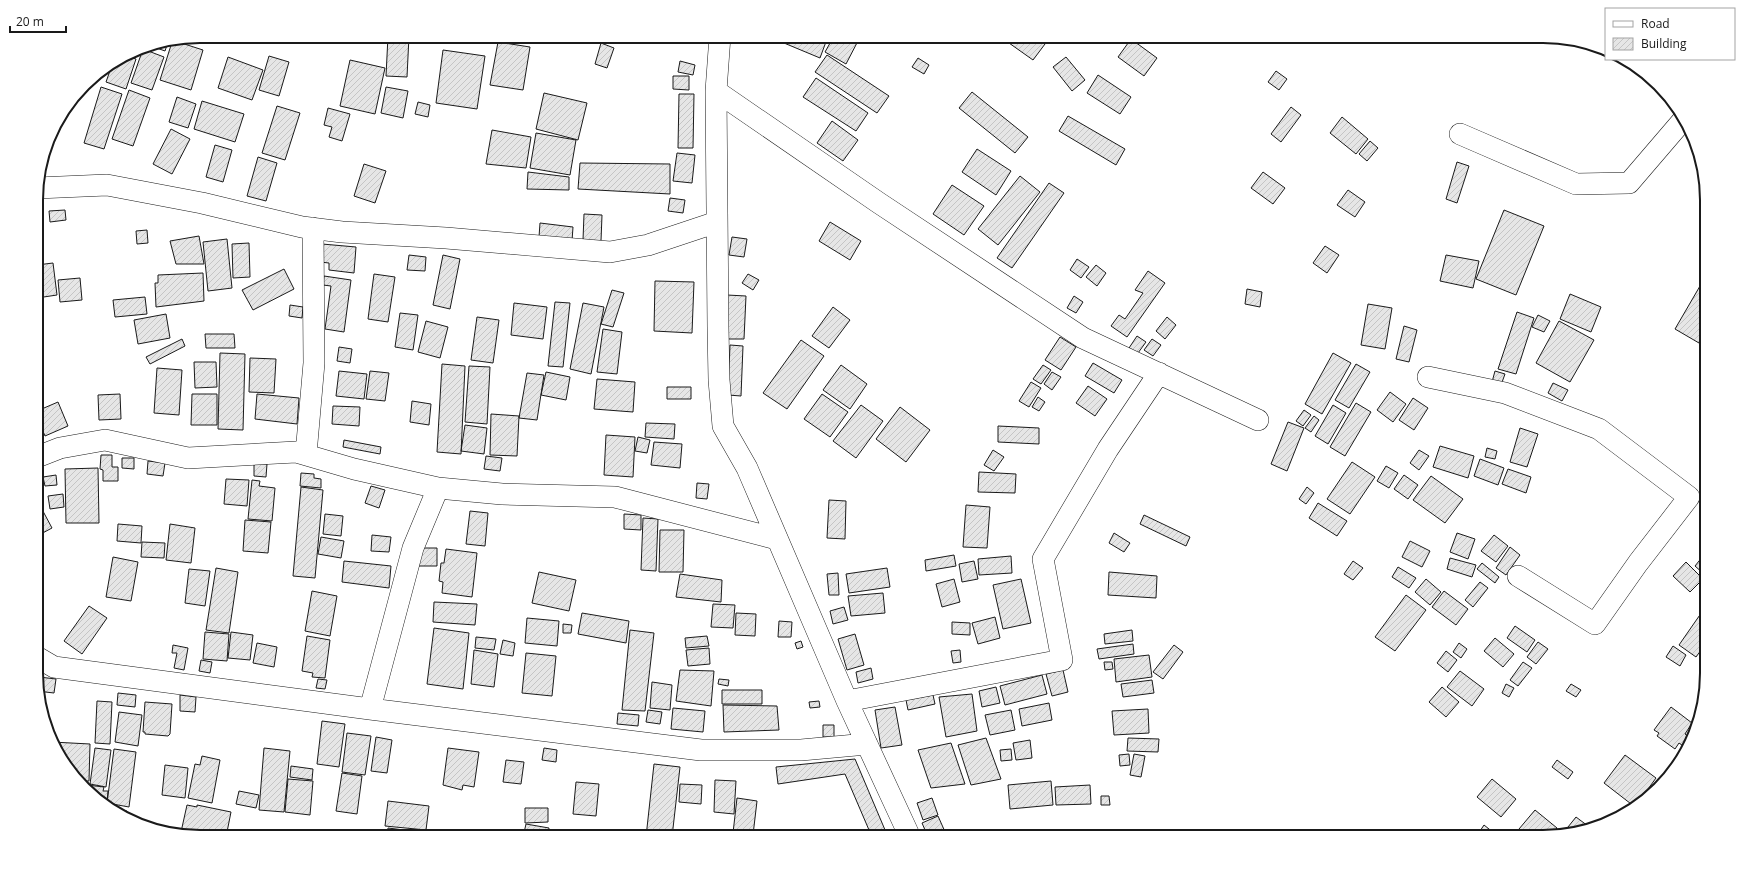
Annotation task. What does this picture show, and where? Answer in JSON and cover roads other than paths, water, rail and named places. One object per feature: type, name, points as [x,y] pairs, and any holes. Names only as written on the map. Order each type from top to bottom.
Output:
[{"type":"street","points":[[719,43],[716,91],[717,222],[719,380],[723,426],[746,468],[847,701],[907,830]]},
{"type":"street","points":[[716,91],[879,203],[1083,338],[1258,420]]},
{"type":"street","points":[[1460,134],[1576,184],[1629,183],[1680,124]]},
{"type":"street","points":[[43,188],[107,186],[202,203],[313,228],[342,232],[446,238],[610,252],[648,245],[717,222]]},
{"type":"street","points":[[306,454],[314,363],[313,228]]},
{"type":"street","points":[[847,701],[1062,660],[1043,559],[1108,449],[1159,373]]},
{"type":"street","points":[[1428,377],[1504,393],[1599,429],[1689,497],[1638,563],[1596,624],[1518,576]]},
{"type":"street","points":[[43,455],[60,448],[106,440],[188,458],[296,452],[354,469],[438,488],[502,494],[615,497],[777,539]]},
{"type":"street","points":[[370,709],[413,548],[438,488]]},
{"type":"street","points":[[43,661],[54,667],[370,709],[700,750],[801,750],[867,744]]}]
